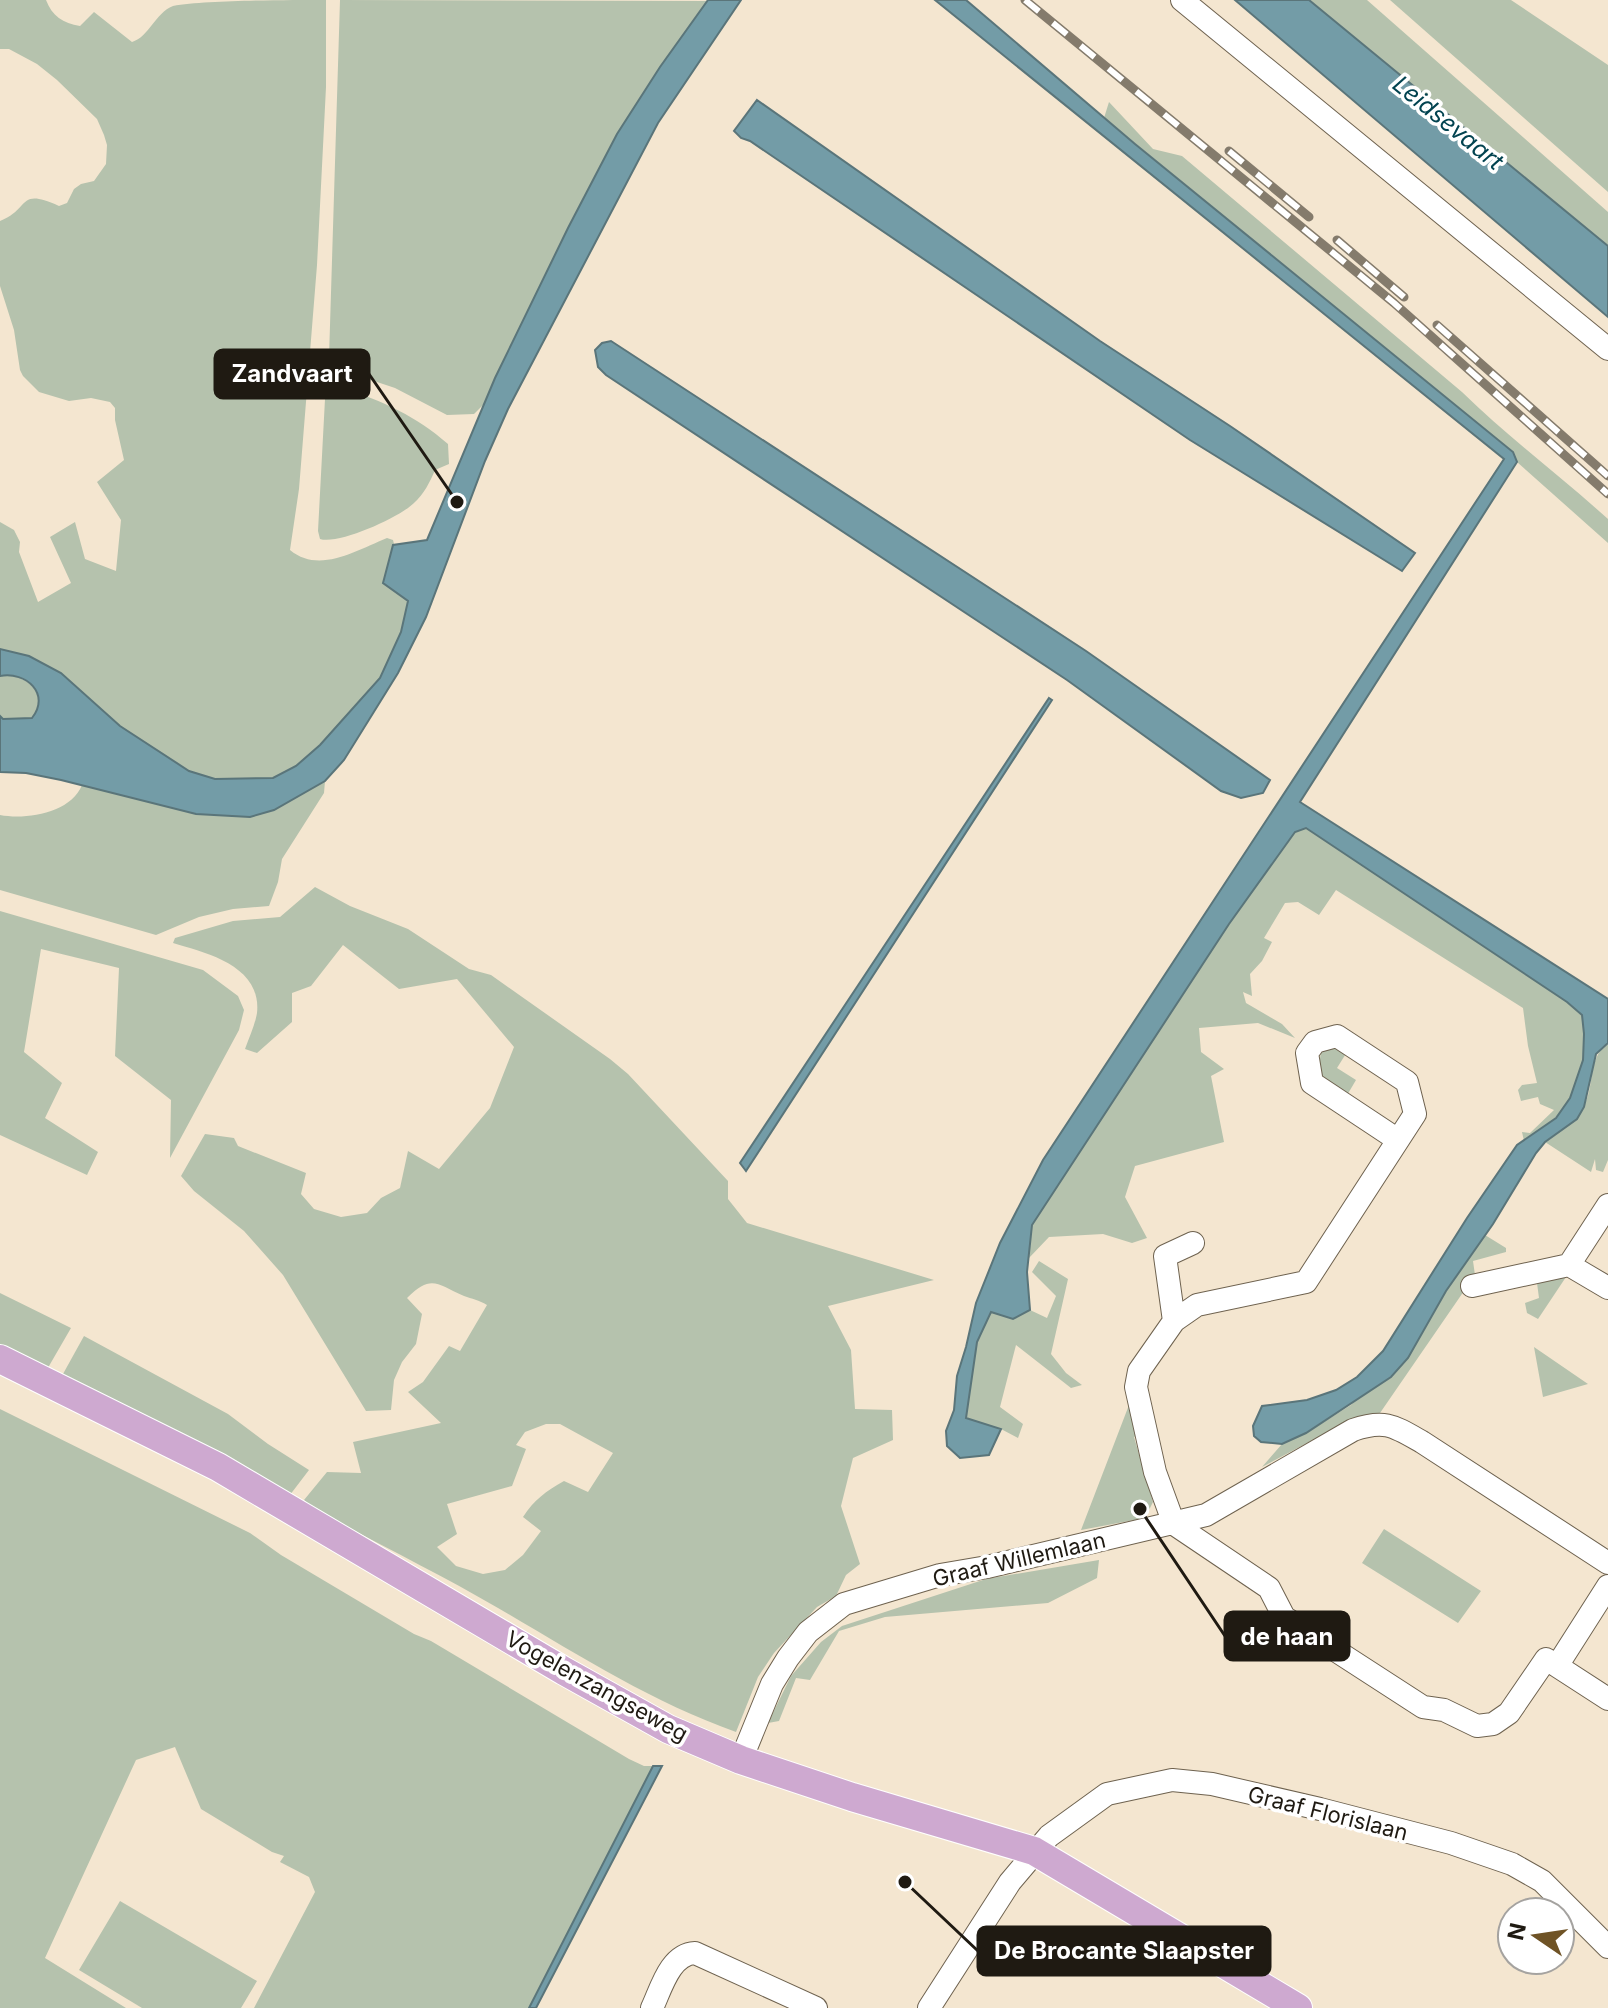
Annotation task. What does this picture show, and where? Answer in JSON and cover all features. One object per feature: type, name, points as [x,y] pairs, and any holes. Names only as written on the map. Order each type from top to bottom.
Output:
[{"type":"main road","name":"Vogelenzangseweg","points":[[0,1359],[218,1467],[630,1709],[741,1760],[852,1797],[1034,1851],[1298,2008]]},
{"type":"street","points":[[1182,0],[1608,349]]},
{"type":"street","points":[[1398,1140],[1312,1083],[1307,1053],[1315,1042],[1337,1036],[1407,1082],[1415,1114],[1306,1282],[1197,1305],[1174,1321],[1139,1371],[1136,1387],[1155,1472],[1174,1524],[1269,1588],[1284,1617],[1423,1707],[1444,1710],[1477,1726],[1493,1724],[1509,1713],[1546,1659],[1608,1699]]},
{"type":"street","points":[[1569,1265],[1608,1205]]},
{"type":"street","points":[[1174,1321],[1165,1256],[1193,1243]]},
{"type":"street","points":[[1472,1286],[1569,1265],[1608,1288]]},
{"type":"street","name":"Graaf Willemlaan","points":[[741,1760],[772,1684],[788,1658],[808,1632],[844,1604],[940,1575],[1206,1515],[1353,1430],[1370,1424],[1390,1424],[1608,1563]]},
{"type":"street","points":[[1557,1666],[1608,1586]]},
{"type":"street","name":"Graaf Florislaan","points":[[929,2008],[1010,1882],[1034,1851],[1065,1823],[1107,1794],[1172,1780],[1212,1784],[1451,1843],[1512,1864],[1542,1881],[1608,1947]]},
{"type":"street","points":[[652,2008],[677,1960],[685,1954],[695,1953],[816,2008]]},
{"type":"green space","points":[[0,0],[46,0],[59,18],[80,26],[94,12],[132,42],[173,6],[226,1],[326,0],[326,87],[317,265],[299,489],[290,550],[301,557],[325,560],[350,554],[387,538],[393,540],[408,601],[401,632],[380,678],[320,745],[296,766],[273,778],[215,779],[189,771],[120,726],[29,656],[0,649],[0,522],[14,530],[20,542],[19,552],[38,602],[71,583],[50,537],[75,522],[85,559],[116,571],[121,520],[97,482],[124,460],[115,408],[110,402],[91,398],[69,401],[39,392],[20,370],[14,330],[0,286],[0,221],[30,199],[59,206],[67,203],[74,189],[94,181],[106,164],[107,145],[97,119],[57,80],[37,64],[9,49],[0,49]]},
{"type":"green space","points":[[340,0],[707,1],[617,134],[568,228],[484,404],[474,414],[447,415],[395,388],[362,377],[340,376],[331,370]]},
{"type":"green space","points":[[1309,0],[1367,0],[1608,212],[1608,246]]},
{"type":"green space","points":[[1390,0],[1511,0],[1608,65],[1608,192]]},
{"type":"green space","points":[[1109,102],[1153,149],[1182,156],[1608,519],[1608,543],[1517,462],[1513,452],[1104,118]]},
{"type":"green space","points":[[342,388],[385,404],[424,425],[448,444],[449,464],[435,470],[421,496],[407,509],[354,534],[320,539],[325,399],[329,389]]},
{"type":"green space","points":[[8,674],[24,680],[35,690],[39,703],[32,718],[3,719],[0,716],[0,676]]},
{"type":"green space","points":[[325,781],[324,793],[282,859],[269,906],[233,909],[199,917],[156,935],[0,890],[0,815],[34,815],[58,808],[76,795],[82,785],[196,814],[274,810]]},
{"type":"green space","points":[[1306,828],[1582,1015],[1583,1056],[1577,1083],[1564,1108],[1524,1141],[1522,1132],[1530,1133],[1554,1110],[1540,1104],[1538,1097],[1521,1101],[1518,1090],[1522,1085],[1537,1083],[1523,1008],[1336,890],[1319,915],[1298,902],[1285,903],[1264,938],[1272,942],[1262,961],[1250,974],[1252,996],[1243,992],[1246,1003],[1282,1024],[1295,1038],[1258,1023],[1199,1028],[1201,1052],[1224,1069],[1211,1076],[1224,1142],[1135,1166],[1125,1197],[1147,1238],[1132,1243],[1103,1234],[1049,1237],[1029,1258],[1032,1225],[1229,924],[1295,832]]},
{"type":"green space","points":[[315,887],[350,906],[408,929],[469,969],[491,975],[628,1074],[728,1181],[728,1199],[747,1223],[934,1280],[828,1306],[851,1350],[855,1409],[892,1410],[893,1440],[853,1458],[841,1506],[860,1564],[846,1575],[836,1596],[817,1607],[774,1653],[758,1677],[736,1732],[614,1676],[475,1595],[315,1510],[304,1500],[327,1472],[361,1473],[353,1442],[441,1423],[408,1392],[423,1382],[449,1346],[460,1351],[487,1305],[434,1284],[423,1286],[407,1298],[422,1314],[416,1344],[402,1362],[394,1380],[391,1410],[366,1411],[283,1275],[244,1231],[194,1191],[181,1176],[205,1134],[234,1138],[238,1146],[306,1173],[301,1194],[314,1209],[341,1217],[367,1213],[381,1198],[400,1188],[408,1151],[439,1169],[490,1108],[514,1047],[457,979],[399,989],[343,945],[311,986],[292,993],[292,1022],[257,1053],[245,1049],[257,1013],[251,984],[230,964],[173,943],[175,938],[233,921],[280,917]],"holes":[[[546,1424],[560,1424],[613,1453],[588,1492],[564,1481],[536,1501],[523,1517],[541,1531],[523,1555],[505,1570],[483,1574],[456,1566],[437,1547],[457,1534],[447,1504],[512,1486],[526,1449],[516,1445],[525,1432]]]},
{"type":"green space","points":[[0,911],[203,970],[238,996],[244,1010],[239,1030],[170,1158],[171,1100],[115,1056],[119,968],[41,949],[24,1052],[62,1083],[45,1118],[98,1152],[87,1175],[0,1135]]},
{"type":"green space","points":[[1608,1043],[1608,1160],[1603,1172],[1596,1170],[1595,1159],[1591,1172],[1545,1142],[1566,1127],[1583,1107],[1597,1057]]},
{"type":"green space","points":[[1334,1047],[1347,1052],[1337,1068],[1356,1080],[1346,1097],[1327,1084],[1321,1075],[1321,1052]]},
{"type":"green space","points":[[1485,1235],[1506,1248],[1506,1252],[1473,1261],[1475,1275],[1380,1413],[1354,1418],[1262,1467],[1282,1444],[1351,1405],[1440,1299]]},
{"type":"green space","points":[[1039,1261],[1068,1279],[1051,1354],[1066,1373],[1082,1385],[1071,1388],[1016,1345],[1000,1407],[1023,1424],[1018,1438],[966,1418],[977,1342],[991,1311],[1013,1319],[1030,1310],[1047,1318],[1056,1296],[1032,1272]]},
{"type":"green space","points":[[1566,1277],[1538,1319],[1527,1313],[1525,1303],[1539,1298],[1537,1283]]},
{"type":"green space","points":[[0,1293],[71,1328],[38,1385],[0,1366]]},
{"type":"green space","points":[[84,1336],[228,1414],[309,1470],[280,1508],[53,1392]]},
{"type":"green space","points":[[1534,1347],[1588,1384],[1543,1397]]},
{"type":"green space","points":[[1129,1405],[1140,1434],[1134,1437],[1153,1502],[1145,1518],[1081,1530]]},
{"type":"green space","points":[[0,1409],[250,1533],[281,1555],[629,1759],[644,1766],[653,1766],[529,2008],[254,2008],[315,1892],[309,1877],[280,1862],[284,1856],[272,1852],[201,1809],[175,1747],[136,1760],[45,1958],[126,2008],[0,2008]]},
{"type":"green space","points":[[1384,1529],[1481,1591],[1458,1623],[1362,1563]]},
{"type":"green space","points":[[1099,1560],[1097,1578],[1048,1603],[885,1617],[839,1631],[810,1680],[796,1678],[779,1721],[768,1723],[791,1676],[821,1642],[842,1626],[986,1579]]},
{"type":"green space","points":[[120,1901],[257,1981],[241,2008],[142,2008],[79,1970]]},
{"type":"water","points":[[708,0],[741,0],[658,123],[508,409],[426,617],[398,673],[344,760],[325,781],[274,810],[250,817],[196,814],[61,780],[0,772],[0,716],[3,719],[32,718],[39,701],[33,686],[27,681],[10,675],[0,676],[0,649],[29,656],[61,673],[120,726],[189,771],[215,779],[273,778],[296,766],[320,745],[380,678],[401,632],[408,601],[383,583],[393,545],[427,540],[495,378],[568,228],[617,134]]},
{"type":"water","points":[[935,0],[966,0],[1135,144],[1513,452],[1517,462],[1300,802],[1608,999],[1608,1043],[1596,1054],[1584,1107],[1577,1119],[1545,1142],[1536,1153],[1493,1224],[1446,1291],[1408,1358],[1391,1377],[1306,1433],[1282,1444],[1261,1442],[1254,1436],[1253,1426],[1262,1406],[1307,1400],[1336,1390],[1357,1377],[1383,1351],[1517,1145],[1556,1118],[1570,1098],[1583,1060],[1582,1015],[1567,1002],[1306,828],[1295,832],[1229,924],[1032,1225],[1027,1272],[1030,1310],[1013,1319],[991,1312],[977,1342],[966,1418],[1001,1429],[989,1455],[960,1458],[947,1446],[946,1431],[954,1410],[957,1376],[976,1303],[1000,1243],[1043,1160],[1504,459]]},
{"type":"water","name":"Leidsevaart","points":[[1235,0],[1309,0],[1608,246],[1608,317]]},
{"type":"water","points":[[757,100],[1100,341],[1415,553],[1402,571],[1190,440],[750,141],[741,138],[734,131]]},
{"type":"water","points":[[611,341],[1086,651],[1270,780],[1263,793],[1241,798],[1221,791],[1067,680],[606,375],[598,367],[595,350],[602,343]]},
{"type":"water","points":[[1049,698],[1052,700],[746,1171],[740,1163]]},
{"type":"water","points":[[653,1766],[662,1766],[536,2008],[529,2008]]},
{"type":"railway","points":[[1025,0],[1394,303],[1608,494]]},
{"type":"railway","points":[[1229,151],[1309,217]]},
{"type":"railway","points":[[1337,240],[1404,297]]},
{"type":"railway","points":[[1437,325],[1608,476]]},
{"type":"place","name":"Zandvaart","points":[[457,502]]},
{"type":"place","name":"de haan","points":[[1140,1509]]},
{"type":"place","name":"De Brocante Slaapster","points":[[905,1882]]}]
